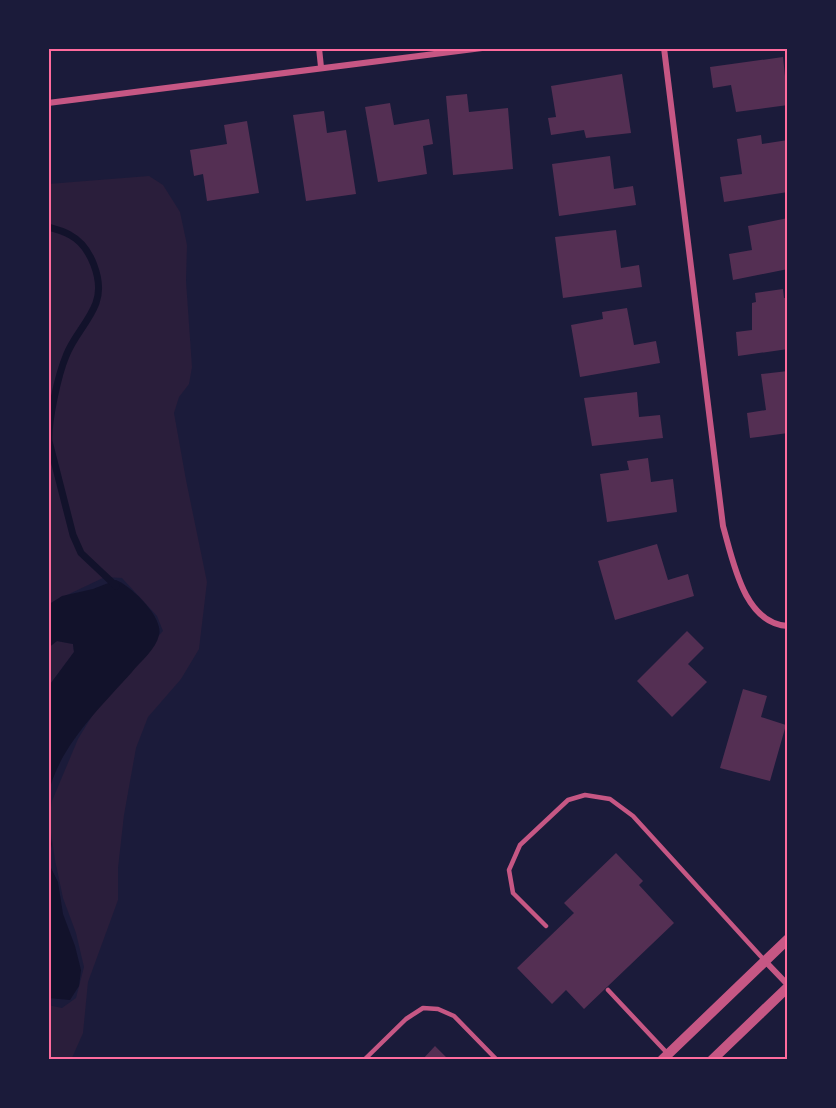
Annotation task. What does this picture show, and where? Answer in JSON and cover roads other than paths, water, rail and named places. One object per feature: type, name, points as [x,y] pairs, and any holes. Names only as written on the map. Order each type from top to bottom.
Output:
[{"type":"street","points":[[319,48],[321,68]]},
{"type":"street","points":[[48,104],[482,48]]},
{"type":"street","points":[[664,48],[723,526],[737,576],[755,609],[768,622],[787,626]]},
{"type":"street","points":[[665,1057],[788,939]]},
{"type":"street","points":[[712,1060],[788,986],[765,961]]},
{"type":"lane","points":[[546,926],[513,893],[509,870],[520,845],[568,800],[585,795],[610,799],[633,816],[765,961]]},
{"type":"lane","points":[[608,990],[665,1057]]},
{"type":"lane","points":[[364,1060],[406,1019],[423,1008],[438,1009],[454,1016],[497,1060]]},
{"type":"waterway","points":[[48,227],[65,232],[77,240],[90,256],[97,275],[96,303],[69,349],[60,374],[52,410],[49,441],[73,535],[81,553],[116,586]]}]
